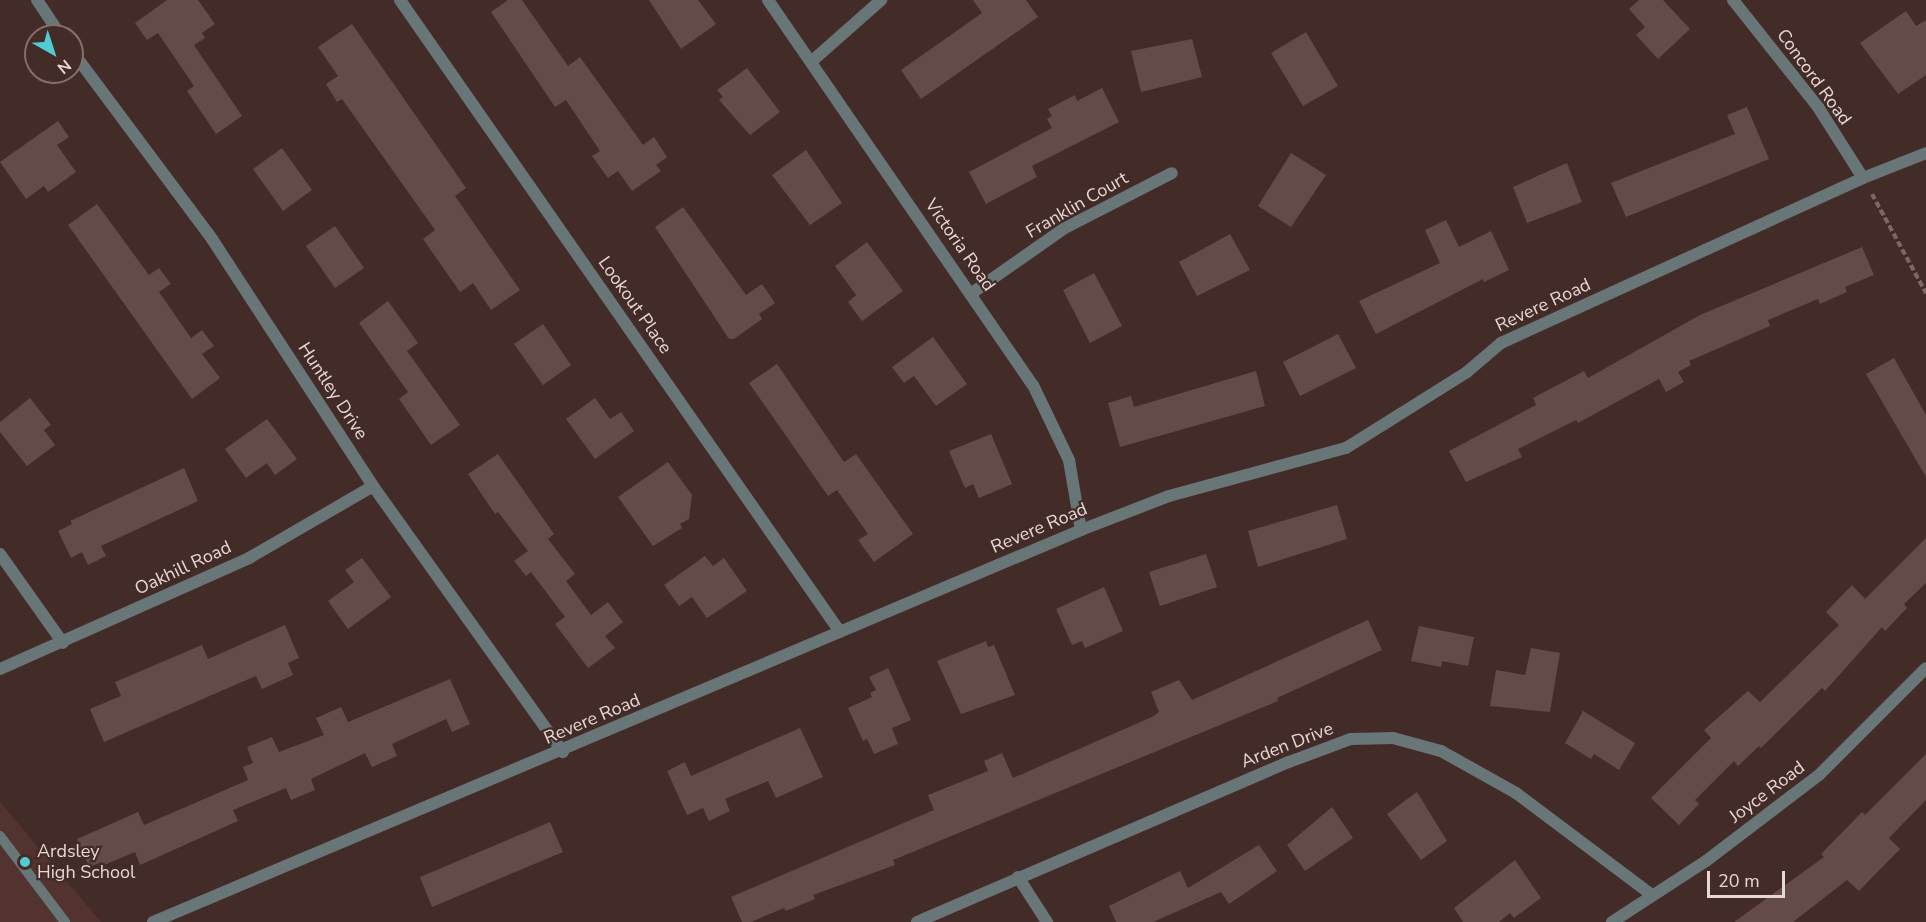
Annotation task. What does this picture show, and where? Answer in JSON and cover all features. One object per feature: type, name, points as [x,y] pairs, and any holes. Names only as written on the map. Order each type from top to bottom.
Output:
[{"type":"street","points":[[37,0],[53,24]]},
{"type":"street","name":"Lookout Place","points":[[400,0],[840,632]]},
{"type":"street","name":"Victoria Road","points":[[768,0],[972,293],[1033,385],[1069,460],[1080,530]]},
{"type":"street","points":[[811,62],[881,0]]},
{"type":"street","name":"Concord Road","points":[[1733,0],[1818,107],[1863,178]]},
{"type":"street","name":"Huntley Drive","points":[[84,67],[212,239],[373,486],[563,752]]},
{"type":"street","name":"Revere Road","points":[[153,922],[563,752],[1080,530],[1169,496],[1346,448],[1467,372],[1501,343],[1863,178],[1926,153]]},
{"type":"street","name":"Franklin Court","points":[[972,293],[1065,228],[1172,172]]},
{"type":"street","name":"Oakhill Road","points":[[0,669],[63,643],[249,558],[373,486]]},
{"type":"street","points":[[0,554],[63,643]]},
{"type":"street","name":"Joyce Road","points":[[1612,922],[1706,861],[1819,775],[1926,668]]},
{"type":"street","name":"Arden Drive","points":[[917,922],[1288,762],[1351,739],[1394,738],[1441,750],[1516,793],[1652,895]]},
{"type":"street","points":[[1018,877],[1047,922]]},
{"type":"lane","points":[[0,836],[65,922]]},
{"type":"path","points":[[1863,178],[1926,292]]},
{"type":"shaded area","name":"Ardsley High School","points":[[0,802],[101,922],[0,922]]},
{"type":"building","points":[[167,0],[198,0],[215,24],[202,33],[205,38],[194,45],[242,116],[216,134],[187,91],[194,86],[158,33],[147,40],[135,23]]},
{"type":"building","points":[[508,0],[522,0],[568,66],[580,57],[643,145],[654,137],[667,157],[656,165],[661,171],[632,191],[618,171],[608,178],[592,156],[600,151],[566,100],[555,107],[491,12]]},
{"type":"building","points":[[649,0],[698,0],[716,24],[681,49]]},
{"type":"building","points":[[973,0],[1026,0],[1038,17],[921,99],[901,70],[982,13]]},
{"type":"building","points":[[1639,0],[1663,0],[1690,29],[1658,59],[1636,35],[1645,27],[1629,9]]},
{"type":"building","points":[[1906,11],[1916,26],[1926,20],[1926,75],[1898,94],[1860,43]]},
{"type":"building","points":[[352,24],[466,188],[455,196],[520,290],[491,310],[473,283],[460,292],[423,239],[435,230],[342,99],[337,102],[326,84],[338,76],[318,47]]},
{"type":"building","points":[[1306,32],[1338,86],[1303,106],[1271,53]]},
{"type":"building","points":[[1192,39],[1202,77],[1141,92],[1131,51]]},
{"type":"building","points":[[747,68],[780,112],[750,135],[719,100],[723,97],[717,90]]},
{"type":"building","points":[[1102,88],[1119,122],[1032,166],[1037,177],[986,204],[969,172],[1052,128],[1047,119],[1052,116],[1048,109],[1075,95],[1077,101]]},
{"type":"building","points":[[1747,107],[1769,159],[1626,217],[1611,183],[1735,134],[1727,115]]},
{"type":"building","points":[[58,121],[69,137],[57,145],[76,172],[48,192],[44,186],[26,199],[0,162]]},
{"type":"building","points":[[282,148],[312,190],[283,211],[253,169]]},
{"type":"building","points":[[806,150],[842,203],[810,225],[772,175]]},
{"type":"building","points":[[1291,153],[1326,175],[1291,227],[1258,206]]},
{"type":"building","points":[[1567,163],[1582,202],[1527,223],[1513,187]]},
{"type":"building","points":[[97,204],[149,275],[159,268],[171,284],[159,292],[191,338],[202,330],[214,346],[202,354],[220,378],[192,399],[68,225]]},
{"type":"building","points":[[683,207],[746,295],[762,284],[775,303],[759,314],[762,319],[734,339],[729,339],[655,227]]},
{"type":"building","points":[[1446,220],[1459,247],[1491,231],[1509,270],[1484,282],[1483,279],[1376,334],[1359,301],[1440,263],[1425,230]]},
{"type":"building","points":[[335,226],[364,268],[335,288],[306,246]]},
{"type":"building","points":[[1230,234],[1250,270],[1197,296],[1179,262]]},
{"type":"building","points":[[867,242],[903,291],[862,321],[848,302],[856,295],[835,266]]},
{"type":"building","points":[[1862,247],[1874,275],[1845,287],[1847,292],[1820,304],[1818,299],[1768,320],[1770,326],[1689,361],[1691,365],[1678,372],[1684,382],[1666,392],[1659,379],[1578,423],[1576,420],[1518,449],[1522,457],[1466,482],[1449,451],[1536,405],[1533,398],[1584,371],[1588,378],[1700,315]]},
{"type":"building","points":[[1094,273],[1122,326],[1090,343],[1063,290]]},
{"type":"building","points":[[388,301],[418,343],[407,351],[460,425],[431,445],[399,399],[408,392],[359,323]]},
{"type":"building","points":[[543,324],[571,365],[543,385],[514,344]]},
{"type":"building","points":[[1338,334],[1356,368],[1300,396],[1283,362]]},
{"type":"building","points":[[933,337],[967,384],[936,406],[914,376],[904,383],[892,367]]},
{"type":"building","points":[[1894,358],[1926,415],[1926,477],[1866,374]]},
{"type":"building","points":[[777,364],[844,462],[856,454],[913,534],[874,562],[858,540],[868,534],[837,490],[828,496],[749,383]]},
{"type":"building","points":[[1256,371],[1265,406],[1120,447],[1108,403],[1131,396],[1134,407]]},
{"type":"building","points":[[30,398],[51,425],[44,430],[55,445],[27,466],[0,432],[0,422]]},
{"type":"building","points":[[595,398],[610,419],[621,412],[634,431],[595,459],[566,419]]},
{"type":"building","points":[[267,419],[297,459],[275,475],[267,463],[246,478],[225,449]]},
{"type":"building","points":[[991,434],[1012,484],[979,498],[973,484],[965,488],[949,451]]},
{"type":"building","points":[[498,454],[554,534],[548,539],[575,574],[566,581],[591,615],[608,602],[623,622],[605,636],[615,648],[588,668],[555,624],[565,617],[531,572],[526,576],[514,561],[528,551],[498,512],[495,514],[468,474]]},
{"type":"building","points":[[668,462],[692,495],[689,519],[680,524],[682,528],[653,546],[618,497]]},
{"type":"building","points":[[184,468],[198,501],[101,546],[106,556],[88,565],[82,552],[71,558],[58,531],[72,524],[70,521]]},
{"type":"building","points":[[1337,505],[1347,539],[1258,567],[1248,531]]},
{"type":"building","points":[[1926,538],[1926,583],[1904,604],[1907,608],[1885,631],[1882,627],[1825,691],[1822,688],[1761,748],[1759,746],[1738,766],[1734,761],[1695,800],[1699,804],[1679,825],[1651,798],[1711,738],[1704,730],[1748,691],[1760,702],[1839,625],[1826,612],[1852,585],[1865,599]]},
{"type":"building","points":[[1206,554],[1217,587],[1160,606],[1149,572]]},
{"type":"building","points":[[705,556],[713,566],[724,558],[747,591],[707,618],[692,597],[679,606],[664,585]]},
{"type":"building","points":[[362,558],[391,597],[348,629],[328,601],[354,582],[345,570]]},
{"type":"building","points":[[1104,587],[1123,631],[1085,648],[1082,641],[1072,645],[1056,609]]},
{"type":"building","points":[[1368,620],[1382,650],[1277,698],[1278,701],[893,860],[895,865],[813,895],[815,899],[786,911],[784,908],[751,922],[742,922],[731,897],[934,810],[928,795],[988,771],[984,761],[1002,753],[1013,778],[1154,716],[1159,712],[1151,692],[1179,680],[1192,700]]},
{"type":"building","points":[[285,625],[299,658],[288,663],[293,675],[262,689],[256,676],[104,742],[90,709],[121,696],[115,682],[202,645],[208,659]]},
{"type":"building","points":[[1419,626],[1474,637],[1468,666],[1442,661],[1441,667],[1411,661]]},
{"type":"building","points":[[986,641],[988,647],[994,645],[1015,695],[961,714],[937,661]]},
{"type":"building","points":[[1531,648],[1560,653],[1550,712],[1490,706],[1496,670],[1525,675]]},
{"type":"building","points":[[888,668],[911,720],[892,728],[898,744],[874,754],[867,739],[863,741],[848,708],[872,697],[870,693],[876,690],[869,677]]},
{"type":"building","points":[[450,679],[470,724],[452,732],[446,719],[392,744],[397,756],[372,767],[365,753],[311,779],[315,790],[291,800],[286,788],[233,810],[238,821],[140,865],[135,852],[104,865],[102,862],[89,867],[77,839],[138,812],[144,825],[248,780],[243,767],[253,763],[247,747],[272,737],[279,752],[324,735],[316,718],[341,707],[348,722]]},
{"type":"building","points":[[1583,711],[1635,743],[1619,770],[1594,754],[1591,759],[1565,743]]},
{"type":"building","points":[[800,728],[823,777],[776,798],[768,781],[725,799],[730,811],[709,821],[703,808],[687,815],[667,771],[685,762],[691,776]]},
{"type":"building","points":[[1926,754],[1926,800],[1889,838],[1900,849],[1859,891],[1847,880],[1793,922],[1734,922],[1824,857],[1821,854],[1862,812],[1865,815]]},
{"type":"building","points":[[1417,792],[1447,841],[1421,860],[1387,814]]},
{"type":"building","points":[[1332,807],[1353,838],[1305,871],[1287,845]]},
{"type":"building","points":[[550,822],[563,852],[432,907],[420,877]]},
{"type":"building","points":[[1259,845],[1277,871],[1229,904],[1221,892],[1153,922],[1116,922],[1109,906],[1180,871],[1188,888]]},
{"type":"building","points":[[1515,860],[1541,898],[1514,918],[1510,913],[1499,922],[1463,922],[1454,908]]},
{"type":"place","name":"Ardsley High School","points":[[25,862]]}]
